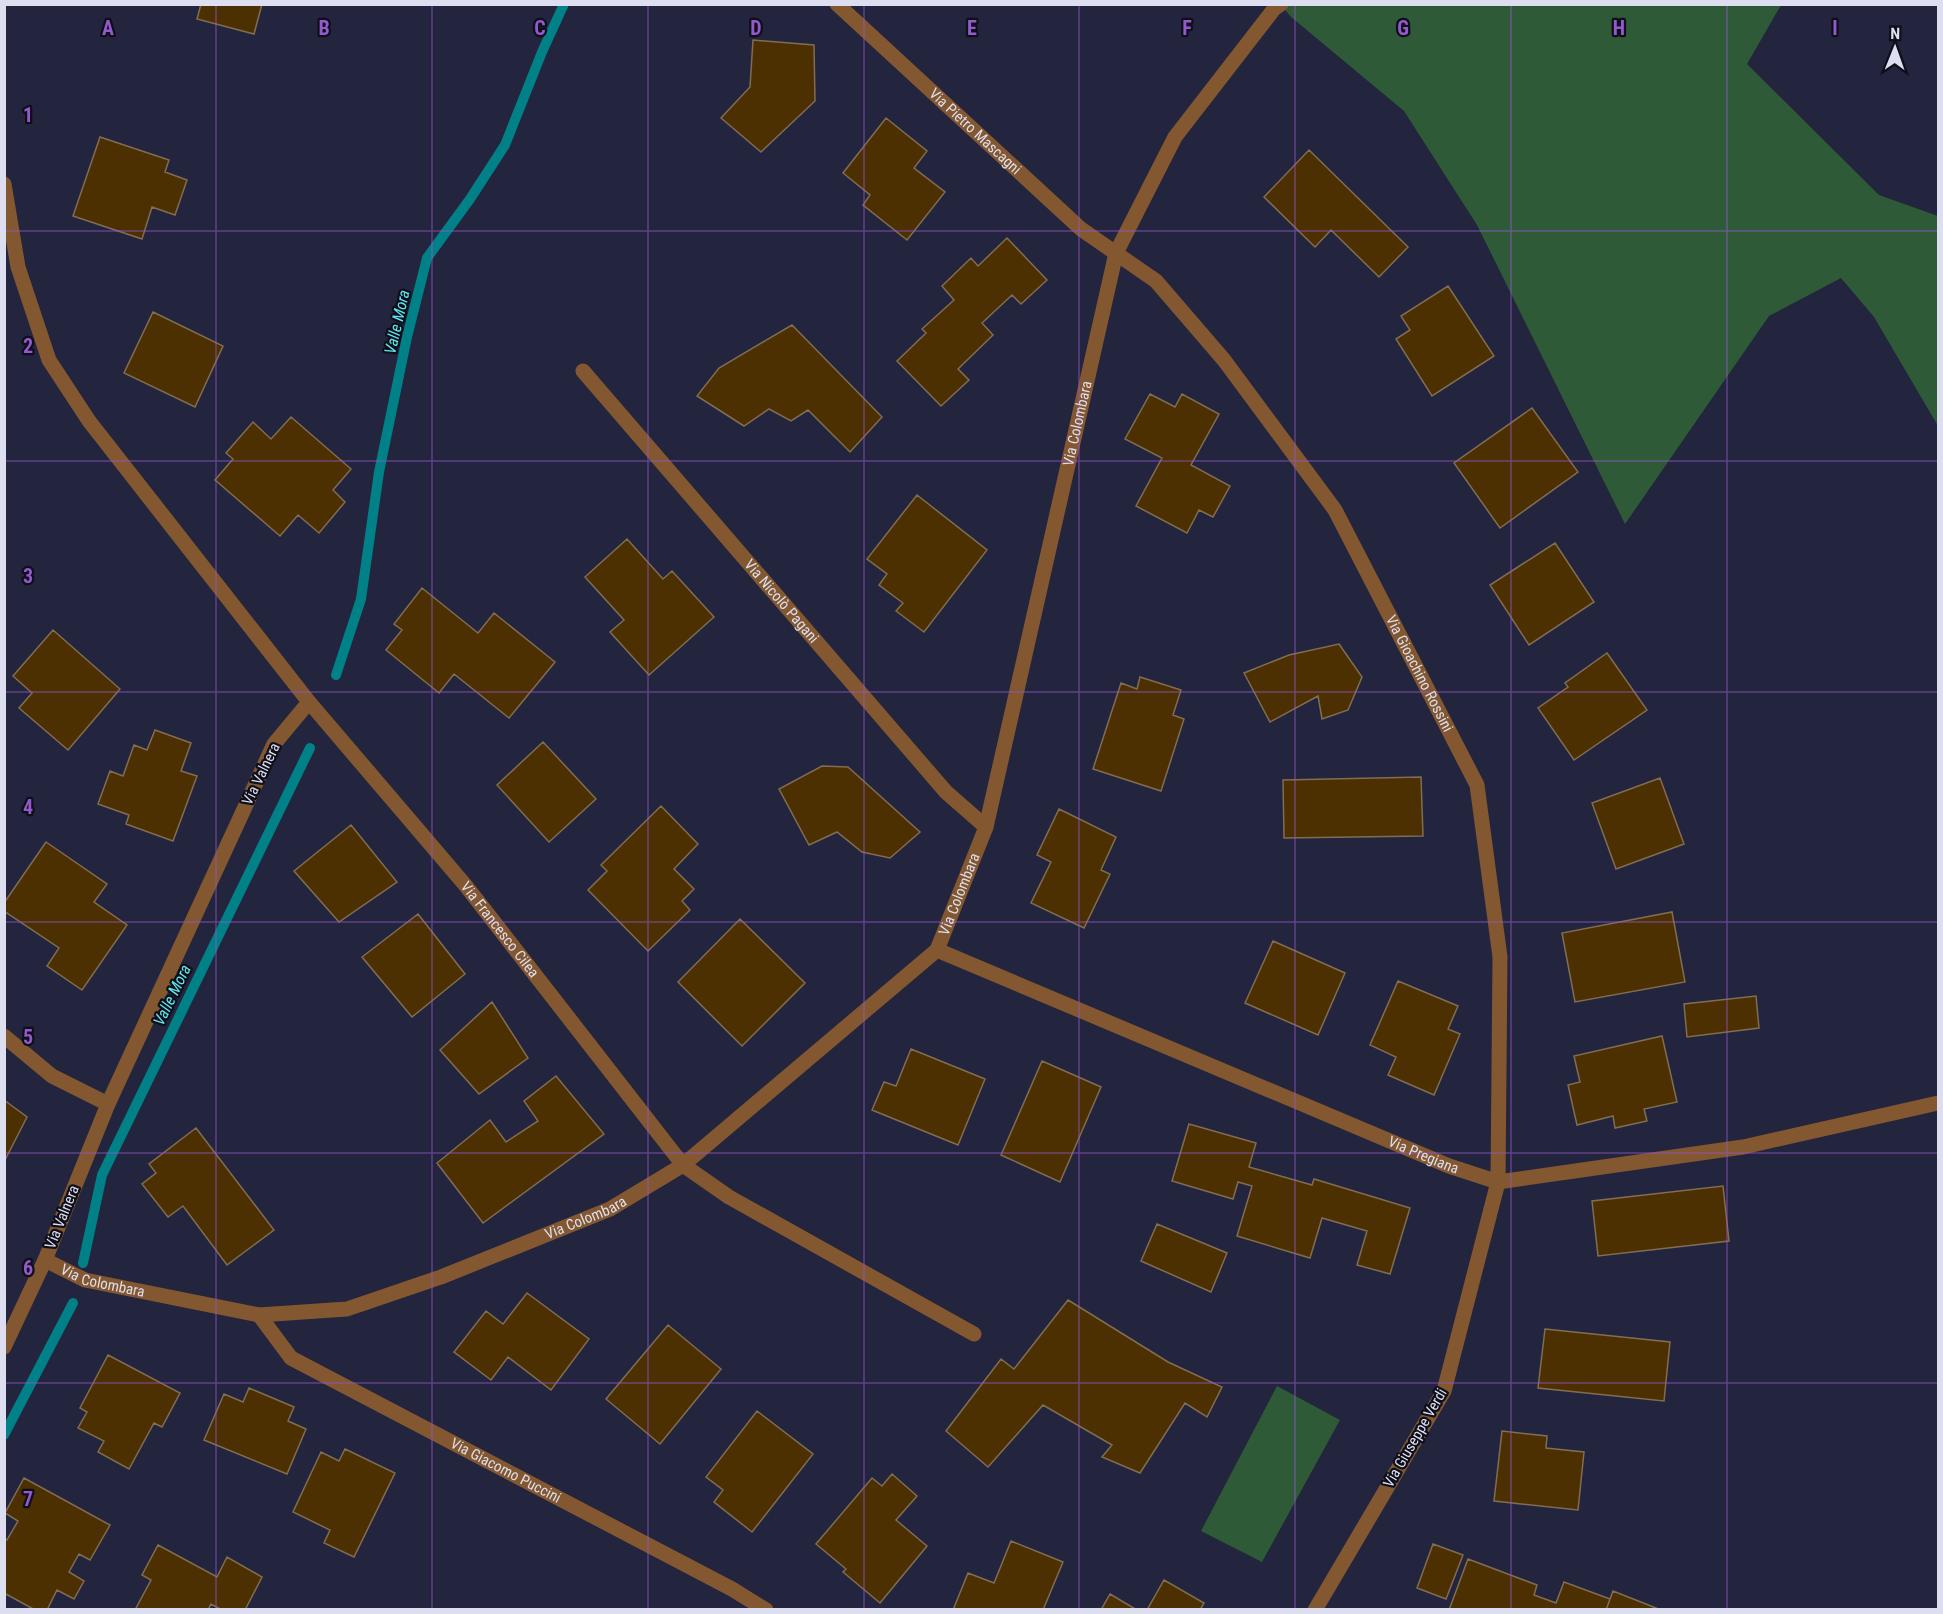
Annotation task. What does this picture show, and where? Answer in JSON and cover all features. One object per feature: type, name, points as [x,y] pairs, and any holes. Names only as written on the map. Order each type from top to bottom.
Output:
[{"type":"street","name":"Via Pietro Mascagni","points":[[837,4],[1081,229],[1116,253]]},
{"type":"street","name":"Via Colombara","points":[[45,1260],[85,1280],[259,1316],[347,1310],[441,1277],[610,1209],[684,1165],[937,950],[986,827],[1116,253],[1175,137],[1274,9],[1281,4]]},
{"type":"street","points":[[4,184],[18,267],[49,360],[89,421],[309,702]]},
{"type":"street","name":"Via Gioachino Rossini","points":[[1116,253],[1156,281],[1224,360],[1335,510],[1477,785],[1500,957],[1498,1182]]},
{"type":"street","name":"Via Nicolò Pagani","points":[[583,371],[946,792],[986,827]]},
{"type":"street","name":"Via Valnera","points":[[4,1347],[45,1260],[108,1104],[274,744],[309,702]]},
{"type":"street","name":"Via Francesco Cilea","points":[[309,702],[466,886],[684,1165],[729,1197],[974,1334]]},
{"type":"street","name":"Via Pregiana","points":[[937,950],[1449,1166],[1498,1182],[1743,1147],[1938,1103]]},
{"type":"street","points":[[4,1036],[52,1076],[108,1104]]},
{"type":"street","name":"Via Giuseppe Verdi","points":[[1315,1610],[1444,1390],[1498,1182]]},
{"type":"street","name":"Via Giacomo Puccini","points":[[259,1316],[291,1358],[732,1589],[766,1610]]},
{"type":"green space","points":[[1281,5],[1781,5],[1747,64],[1879,195],[1938,216],[1938,426],[1874,317],[1841,278],[1769,316],[1625,524],[1477,225],[1404,111],[1291,17]]},
{"type":"green space","points":[[1277,1386],[1340,1420],[1262,1562],[1201,1531]]},
{"type":"building","points":[[201,4],[262,4],[254,34],[197,19]]},
{"type":"building","points":[[753,40],[814,45],[815,101],[761,152],[721,118],[750,87]]},
{"type":"building","points":[[886,118],[927,151],[914,168],[945,192],[907,240],[863,205],[870,195],[843,173]]},
{"type":"building","points":[[100,137],[169,160],[165,172],[187,180],[175,215],[152,207],[142,239],[73,216]]},
{"type":"building","points":[[1309,150],[1408,247],[1379,277],[1331,230],[1315,247],[1264,197]]},
{"type":"building","points":[[1007,238],[1047,280],[1021,304],[1012,295],[982,323],[993,335],[958,369],[969,380],[941,406],[897,361],[926,333],[922,329],[954,300],[942,286],[971,258],[978,266]]},
{"type":"building","points":[[1448,286],[1494,356],[1432,396],[1396,339],[1410,330],[1401,316]]},
{"type":"building","points":[[153,312],[223,346],[195,407],[124,373]]},
{"type":"building","points":[[792,325],[882,417],[850,452],[808,410],[791,421],[769,409],[744,426],[697,396],[719,368]]},
{"type":"building","points":[[1150,394],[1175,407],[1182,394],[1219,414],[1191,465],[1230,486],[1213,517],[1199,510],[1187,533],[1136,506],[1162,458],[1125,439]]},
{"type":"building","points":[[1532,408],[1578,472],[1500,528],[1454,463]]},
{"type":"building","points":[[291,417],[351,469],[333,490],[345,502],[319,533],[298,515],[280,536],[215,480],[233,459],[226,453],[253,422],[271,439]]},
{"type":"building","points":[[917,495],[987,550],[924,632],[896,611],[903,603],[879,585],[887,574],[867,559]]},
{"type":"building","points":[[627,539],[663,579],[672,571],[714,617],[649,675],[610,632],[624,620],[585,577]]},
{"type":"building","points":[[1555,543],[1594,602],[1529,645],[1490,585]]},
{"type":"building","points":[[422,588],[478,633],[494,613],[555,662],[509,718],[454,674],[439,693],[386,650],[402,630],[394,624]]},
{"type":"building","points":[[53,630],[120,689],[68,750],[19,708],[32,693],[13,676]]},
{"type":"building","points":[[1339,644],[1362,677],[1348,710],[1322,719],[1318,696],[1270,722],[1244,673],[1289,655]]},
{"type":"building","points":[[1607,653],[1647,710],[1574,760],[1538,708],[1568,687],[1565,683]]},
{"type":"building","points":[[1140,677],[1181,690],[1173,715],[1184,719],[1161,791],[1093,769],[1121,683],[1137,689]]},
{"type":"building","points":[[155,730],[191,743],[181,771],[197,776],[173,841],[126,824],[129,815],[98,804],[110,771],[123,776],[134,745],[147,750]]},
{"type":"building","points":[[543,742],[596,799],[549,842],[497,785]]},
{"type":"building","points":[[822,766],[848,767],[920,832],[890,858],[862,852],[837,832],[809,845],[779,789]]},
{"type":"building","points":[[1421,777],[1423,836],[1284,838],[1283,780]]},
{"type":"building","points":[[1660,778],[1684,844],[1616,869],[1592,803]]},
{"type":"building","points":[[661,806],[698,844],[674,869],[694,889],[682,901],[690,910],[648,951],[588,890],[607,871],[601,865]]},
{"type":"building","points":[[1059,809],[1116,837],[1101,870],[1110,874],[1084,928],[1031,903],[1051,862],[1037,855]]},
{"type":"building","points":[[351,825],[397,882],[339,922],[294,871]]},
{"type":"building","points":[[46,842],[107,884],[94,902],[127,925],[82,990],[47,966],[59,948],[4,911],[4,903]]},
{"type":"building","points":[[1672,912],[1685,982],[1575,1002],[1562,933]]},
{"type":"building","points":[[418,914],[465,974],[412,1017],[362,957]]},
{"type":"building","points":[[740,919],[805,983],[742,1046],[678,982]]},
{"type":"building","points":[[1273,941],[1345,973],[1318,1035],[1245,1003]]},
{"type":"building","points":[[1398,981],[1458,1006],[1448,1029],[1460,1034],[1434,1095],[1388,1075],[1396,1057],[1370,1045]]},
{"type":"building","points":[[1756,996],[1759,1028],[1687,1037],[1684,1004]]},
{"type":"building","points":[[492,1002],[528,1058],[479,1094],[440,1050]]},
{"type":"building","points":[[1662,1036],[1677,1102],[1644,1109],[1647,1121],[1615,1128],[1613,1116],[1577,1125],[1568,1085],[1580,1082],[1574,1056]]},
{"type":"building","points":[[911,1049],[985,1079],[958,1145],[872,1110],[884,1082],[896,1086]]},
{"type":"building","points":[[1042,1061],[1101,1087],[1060,1182],[1001,1155]]},
{"type":"building","points":[[556,1076],[604,1134],[483,1223],[437,1163],[490,1120],[506,1142],[538,1121],[524,1101]]},
{"type":"building","points":[[4,1100],[27,1117],[4,1162]]},
{"type":"building","points":[[1189,1124],[1256,1143],[1249,1167],[1312,1185],[1314,1179],[1410,1208],[1390,1274],[1357,1265],[1367,1231],[1322,1218],[1310,1258],[1237,1236],[1252,1186],[1238,1182],[1233,1199],[1172,1181]]},
{"type":"building","points":[[196,1128],[274,1230],[227,1265],[183,1206],[168,1217],[142,1184],[156,1173],[149,1164]]},
{"type":"building","points":[[1723,1186],[1729,1241],[1598,1256],[1592,1201]]},
{"type":"building","points":[[1157,1224],[1227,1253],[1211,1292],[1141,1261]]},
{"type":"building","points":[[527,1293],[589,1339],[551,1390],[508,1357],[491,1380],[454,1352],[486,1311],[503,1324]]},
{"type":"building","points":[[1068,1300],[1168,1362],[1222,1387],[1207,1417],[1185,1403],[1140,1473],[1102,1457],[1112,1445],[1043,1405],[988,1467],[946,1431],[1001,1359],[1014,1369]]},
{"type":"building","points":[[668,1325],[721,1369],[660,1444],[606,1399]]},
{"type":"building","points":[[1545,1329],[1670,1342],[1664,1401],[1538,1388]]},
{"type":"building","points":[[108,1355],[180,1393],[162,1427],[154,1423],[129,1469],[98,1452],[104,1441],[78,1428],[87,1412],[80,1408]]},
{"type":"building","points":[[249,1388],[294,1407],[288,1421],[306,1429],[287,1474],[204,1440],[224,1394],[243,1402]]},
{"type":"building","points":[[757,1411],[813,1454],[752,1532],[714,1502],[723,1490],[706,1477]]},
{"type":"building","points":[[1502,1431],[1547,1436],[1546,1448],[1584,1452],[1578,1510],[1494,1501]]},
{"type":"building","points":[[345,1449],[395,1473],[354,1557],[324,1543],[330,1530],[293,1512],[321,1452],[339,1461]]},
{"type":"building","points":[[892,1474],[917,1496],[896,1520],[927,1546],[880,1603],[843,1572],[846,1569],[816,1544],[872,1478],[882,1486]]},
{"type":"building","points":[[24,1478],[110,1525],[90,1560],[79,1554],[69,1572],[84,1581],[74,1599],[57,1590],[47,1610],[35,1610],[4,1593],[4,1538],[7,1540],[18,1521],[5,1513]]},
{"type":"building","points":[[1011,1541],[1063,1562],[1043,1610],[953,1610],[968,1573],[994,1583]]},
{"type":"building","points":[[1433,1544],[1463,1555],[1446,1599],[1417,1588]]},
{"type":"building","points":[[158,1545],[217,1577],[227,1557],[262,1577],[245,1610],[222,1610],[211,1604],[208,1610],[135,1610],[151,1580],[142,1575]]},
{"type":"building","points":[[1468,1559],[1537,1585],[1534,1595],[1556,1603],[1564,1582],[1610,1599],[1606,1610],[1449,1610]]},
{"type":"building","points":[[1164,1580],[1204,1603],[1200,1610],[1147,1610]]},
{"type":"building","points":[[1613,1591],[1661,1610],[1606,1610]]},
{"type":"building","points":[[1110,1594],[1137,1610],[1101,1610]]},
{"type":"waterway","name":"Valle Mora","points":[[336,675],[361,599],[379,472],[407,337],[427,258],[470,199],[505,145],[564,4]]},
{"type":"waterway","name":"Valle Mora","points":[[83,1263],[102,1175],[310,748]]},
{"type":"waterway","name":"Valle Mora","points":[[4,1435],[73,1303]]}]
